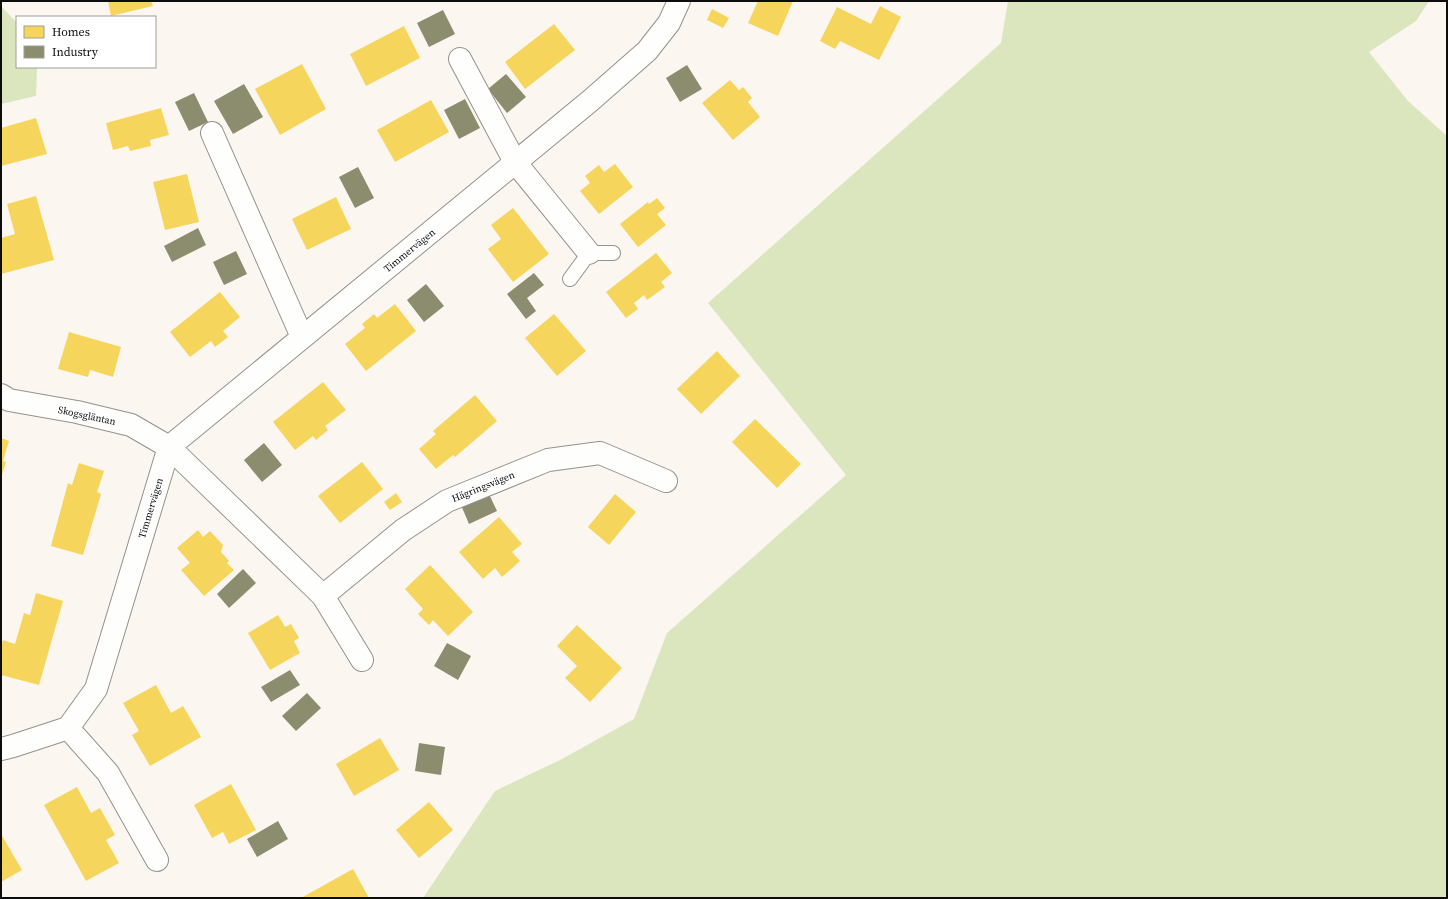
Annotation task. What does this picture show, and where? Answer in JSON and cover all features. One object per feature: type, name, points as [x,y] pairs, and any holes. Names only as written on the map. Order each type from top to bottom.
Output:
[{"type":"street","name":"Timmervägen","points":[[68,728],[96,689],[168,447],[590,101],[647,51],[668,23],[679,1]]},
{"type":"street","points":[[460,59],[515,162],[589,253]]},
{"type":"street","points":[[212,133],[302,338]]},
{"type":"street","name":"Skogsgläntan","points":[[1,395],[9,400],[77,412],[131,425],[168,447]]},
{"type":"street","points":[[168,447],[323,596],[362,660]]},
{"type":"street","name":"Hägringsvägen","points":[[323,596],[403,530],[447,501],[548,460],[600,453],[666,482]]},
{"type":"street","points":[[1,749],[68,728],[108,773],[157,860]]},
{"type":"lane","points":[[570,279],[589,253],[613,253]]},
{"type":"green space","points":[[1008,1],[1429,1],[1416,21],[1369,52],[1408,101],[1447,136],[1447,898],[423,898],[495,791],[562,759],[634,719],[667,633],[846,475],[708,303],[1001,43]]},
{"type":"green space","points":[[1,6],[16,22],[16,68],[37,68],[36,96],[1,104]]},
{"type":"building: Homes","points":[[108,1],[151,1],[153,6],[111,16]]},
{"type":"building: Homes","points":[[758,1],[793,1],[778,36],[748,23]]},
{"type":"building: Homes","points":[[880,6],[901,17],[879,60],[840,41],[835,49],[820,41],[837,7],[871,24]]},
{"type":"building: Homes","points":[[712,9],[729,18],[723,28],[707,20]]},
{"type":"building: Homes","points":[[554,24],[575,50],[525,89],[505,62]]},
{"type":"building: Homes","points":[[404,26],[420,58],[366,86],[350,54]]},
{"type":"building: Homes","points":[[302,64],[326,109],[280,135],[255,89]]},
{"type":"building: Homes","points":[[730,80],[739,90],[743,87],[752,98],[748,102],[760,117],[733,140],[702,103]]},
{"type":"building: Homes","points":[[431,100],[449,132],[395,162],[377,130]]},
{"type":"building: Homes","points":[[161,108],[169,135],[150,140],[151,146],[130,151],[128,146],[113,150],[106,123]]},
{"type":"building: Homes","points":[[36,118],[47,154],[1,166],[1,128]]},
{"type":"building: Homes","points":[[615,164],[633,187],[599,214],[580,191],[590,183],[585,176],[599,165],[604,172]]},
{"type":"building: Homes","points":[[187,174],[199,222],[165,230],[153,182]]},
{"type":"building: Homes","points":[[36,196],[54,260],[1,274],[1,238],[15,234],[7,204]]},
{"type":"building: Homes","points":[[336,197],[351,229],[307,250],[292,219]]},
{"type":"building: Homes","points":[[657,198],[665,208],[657,214],[666,225],[638,247],[620,224],[648,202],[649,204]]},
{"type":"building: Homes","points":[[513,208],[549,254],[513,282],[488,249],[501,239],[491,225]]},
{"type":"building: Homes","points":[[656,253],[672,273],[661,282],[665,287],[647,300],[644,295],[634,303],[638,309],[626,318],[606,292]]},
{"type":"building: Homes","points":[[220,292],[240,317],[223,331],[228,337],[215,347],[211,341],[190,357],[170,332]]},
{"type":"building: Homes","points":[[395,304],[416,331],[366,371],[345,344],[365,328],[362,324],[374,314],[377,318]]},
{"type":"building: Homes","points":[[554,314],[586,351],[557,376],[525,338]]},
{"type":"building: Homes","points":[[69,332],[121,347],[113,377],[90,370],[88,377],[58,369]]},
{"type":"building: Homes","points":[[717,351],[740,376],[701,414],[677,389]]},
{"type":"building: Homes","points":[[323,382],[346,410],[325,426],[328,430],[316,440],[313,436],[295,450],[273,422]]},
{"type":"building: Homes","points":[[475,395],[497,421],[455,457],[453,455],[436,469],[419,449],[436,434],[433,431]]},
{"type":"building: Homes","points":[[755,419],[801,464],[777,488],[732,442]]},
{"type":"building: Homes","points":[[1,438],[9,441],[3,461],[6,462],[1,478]]},
{"type":"building: Homes","points":[[362,462],[383,489],[340,523],[318,496]]},
{"type":"building: Homes","points":[[79,463],[104,471],[97,492],[101,494],[83,555],[51,546],[68,483],[72,485]]},
{"type":"building: Homes","points":[[396,493],[402,502],[390,510],[384,502]]},
{"type":"building: Homes","points":[[615,494],[636,512],[609,545],[588,527]]},
{"type":"building: Homes","points":[[499,517],[522,544],[512,552],[520,561],[502,577],[495,568],[483,579],[459,552]]},
{"type":"building: Homes","points":[[198,530],[203,537],[210,531],[223,545],[221,552],[229,561],[227,563],[234,570],[204,596],[181,570],[190,563],[177,548]]},
{"type":"building: Homes","points":[[430,565],[473,612],[448,636],[433,620],[429,625],[418,614],[423,609],[405,589]]},
{"type":"building: Homes","points":[[36,593],[63,601],[39,685],[1,675],[1,648],[3,640],[15,644],[24,613],[30,615]]},
{"type":"building: Homes","points":[[278,615],[285,627],[291,624],[299,638],[294,641],[300,653],[270,670],[248,633]]},
{"type":"building: Homes","points":[[577,625],[622,668],[590,702],[565,678],[577,666],[557,646]]},
{"type":"building: Homes","points":[[156,685],[171,713],[183,706],[201,737],[150,766],[132,735],[139,731],[123,703]]},
{"type":"building: Homes","points":[[380,738],[399,770],[354,796],[336,764]]},
{"type":"building: Homes","points":[[231,784],[256,830],[229,844],[223,832],[212,838],[194,805]]},
{"type":"building: Homes","points":[[77,787],[91,813],[100,808],[115,835],[106,840],[119,863],[86,881],[44,805]]},
{"type":"building: Homes","points":[[429,802],[453,830],[419,858],[396,830]]},
{"type":"building: Homes","points":[[1,834],[22,870],[1,882]]},
{"type":"building: Homes","points":[[353,869],[369,898],[301,898]]},
{"type":"building: Industry","points":[[443,10],[455,34],[429,47],[417,23]]},
{"type":"building: Industry","points":[[687,65],[702,89],[680,102],[666,78]]},
{"type":"building: Industry","points":[[506,74],[526,97],[507,113],[488,89]]},
{"type":"building: Industry","points":[[244,84],[263,117],[233,134],[214,101]]},
{"type":"building: Industry","points":[[194,93],[208,122],[189,131],[175,102]]},
{"type":"building: Industry","points":[[465,99],[480,128],[459,139],[444,110]]},
{"type":"building: Industry","points":[[358,167],[374,198],[355,208],[339,177]]},
{"type":"building: Industry","points":[[198,228],[206,245],[172,262],[164,246]]},
{"type":"building: Industry","points":[[236,251],[247,274],[224,285],[213,262]]},
{"type":"building: Industry","points":[[534,273],[544,285],[527,298],[536,311],[526,319],[507,294]]},
{"type":"building: Industry","points":[[426,284],[444,306],[424,322],[407,300]]},
{"type":"building: Industry","points":[[264,443],[282,465],[262,482],[244,460]]},
{"type":"building: Industry","points":[[488,492],[497,511],[469,524],[461,505]]},
{"type":"building: Industry","points":[[243,569],[256,583],[229,608],[217,594]]},
{"type":"building: Industry","points":[[447,643],[471,656],[458,680],[434,666]]},
{"type":"building: Industry","points":[[290,670],[300,685],[271,702],[261,687]]},
{"type":"building: Industry","points":[[307,693],[321,708],[296,731],[282,716]]},
{"type":"building: Industry","points":[[419,743],[445,747],[441,775],[415,771]]},
{"type":"building: Industry","points":[[278,821],[288,839],[257,857],[247,839]]}]
